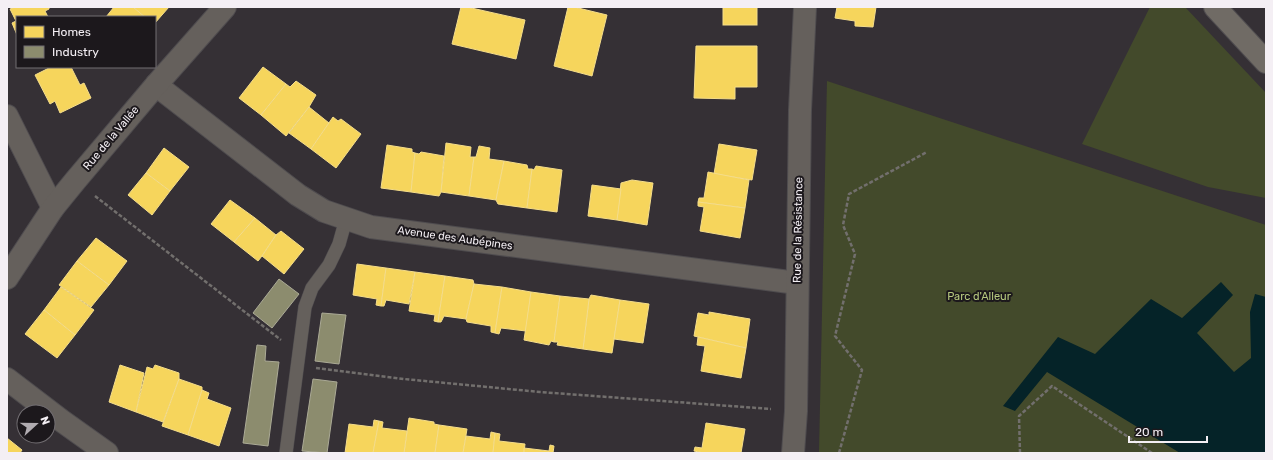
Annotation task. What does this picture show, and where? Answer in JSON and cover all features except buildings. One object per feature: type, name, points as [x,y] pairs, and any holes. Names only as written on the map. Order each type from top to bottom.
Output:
[{"type":"street","name":"Rue de la Vallée","points":[[7,278],[53,208],[156,85],[225,7]]},
{"type":"street","name":"Rue de la Résistance","points":[[793,453],[796,411],[800,110],[805,7]]},
{"type":"street","points":[[1215,7],[1266,62]]},
{"type":"street","name":"Avenue des Aubépines","points":[[156,85],[298,195],[324,211],[371,227],[797,283]]},
{"type":"street","points":[[7,116],[53,208]]},
{"type":"street","points":[[7,379],[62,422],[107,453]]},
{"type":"lane","points":[[286,453],[304,307],[312,288],[329,265],[339,244],[346,219]]},
{"type":"path","points":[[839,453],[862,370],[835,336],[855,254],[843,225],[849,194],[927,152]]},
{"type":"path","points":[[75,181],[316,368],[540,392],[796,411]]},
{"type":"path","points":[[1020,453],[1019,416],[1052,386],[1152,453]]},
{"type":"green space","points":[[1150,7],[1185,7],[1266,93],[1266,198],[1208,187],[1082,144]]},
{"type":"green space","name":"Parc d'Alleur","points":[[827,81],[1266,225],[1266,453],[819,453]]},
{"type":"water","points":[[1221,282],[1233,295],[1197,333],[1234,372],[1251,358],[1250,312],[1255,294],[1266,297],[1266,453],[1180,453],[1047,372],[1015,411],[1003,406],[1058,337],[1095,354],[1151,299],[1182,318]]}]
